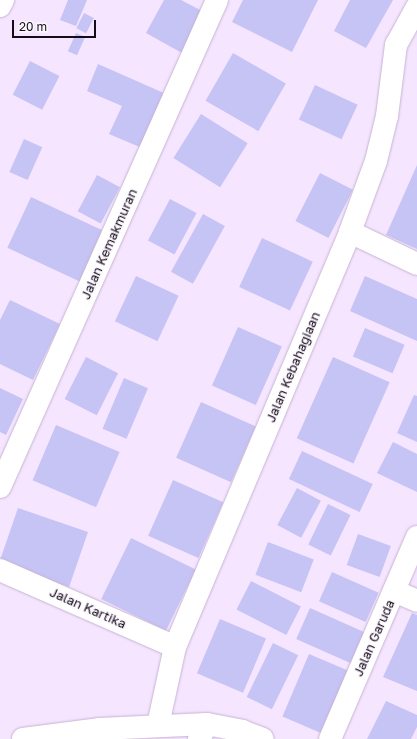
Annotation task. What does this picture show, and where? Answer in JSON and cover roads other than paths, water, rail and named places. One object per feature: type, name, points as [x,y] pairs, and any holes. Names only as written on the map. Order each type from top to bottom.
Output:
[{"type":"street","points":[[0,6],[3,0]]},
{"type":"street","name":"Jalan Kemakmuran","points":[[0,487],[217,0]]},
{"type":"street","name":"Jalan Kebahagiaan","points":[[158,725],[175,647],[350,232],[383,138],[396,45],[414,5]]},
{"type":"street","points":[[350,232],[417,264]]},
{"type":"street","name":"Jalan Garuda","points":[[330,739],[417,537]]},
{"type":"street","name":"Jalan Kartika","points":[[0,570],[175,647]]},
{"type":"street","points":[[394,591],[417,601]]},
{"type":"street","points":[[24,739],[100,729],[158,725],[203,731],[242,731],[263,739]]}]
